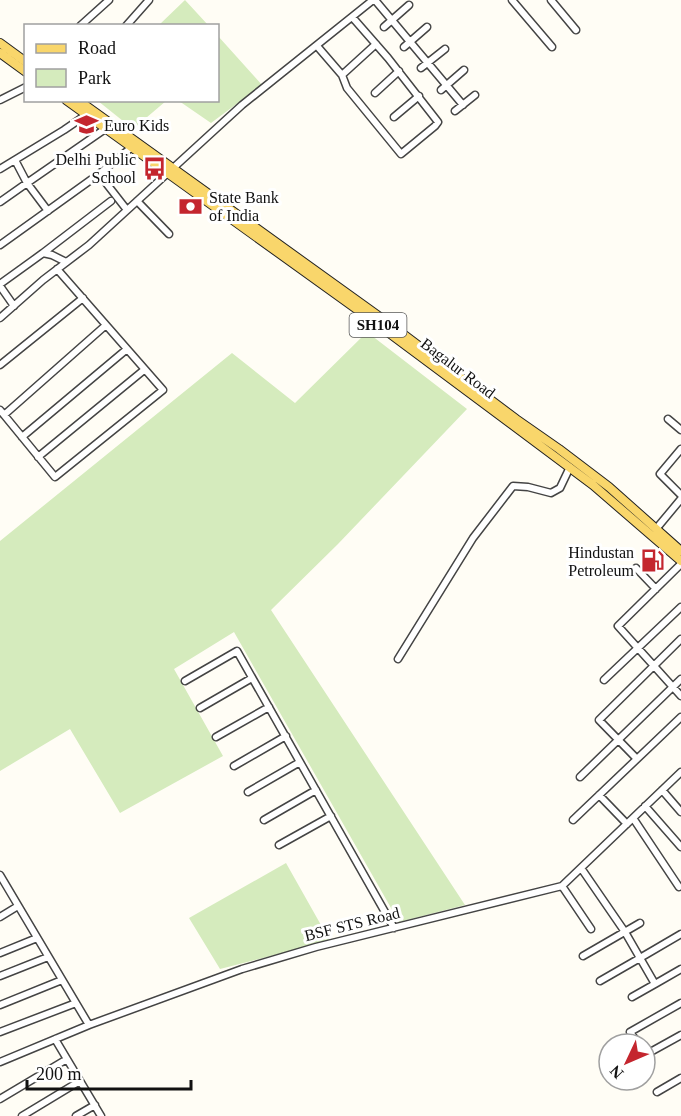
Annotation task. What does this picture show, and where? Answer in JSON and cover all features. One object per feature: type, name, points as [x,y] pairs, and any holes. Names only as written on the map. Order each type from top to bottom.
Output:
[{"type":"main road","points":[[0,44],[24,61]]},
{"type":"main road","points":[[0,54],[24,71]]},
{"type":"main road","name":"Bagalur Road","points":[[69,102],[105,129],[170,171]]},
{"type":"main road","name":"Bagalur Road","points":[[81,102],[170,171],[559,449],[609,487],[681,551]]},
{"type":"main road","name":"Bagalur Road","points":[[357,305],[593,485],[681,562]]},
{"type":"street","points":[[128,24],[149,0]]},
{"type":"street","points":[[0,318],[127,210],[242,105],[374,0],[428,63],[443,87],[463,105]]},
{"type":"street","points":[[513,0],[552,47]]},
{"type":"street","points":[[551,0],[576,30]]},
{"type":"street","points":[[82,24],[107,1]]},
{"type":"street","points":[[384,27],[410,5]]},
{"type":"street","points":[[317,46],[342,75],[347,88],[401,154],[438,122],[353,18]]},
{"type":"street","points":[[404,47],[427,27]]},
{"type":"street","points":[[342,75],[376,44]]},
{"type":"street","points":[[421,68],[445,49]]},
{"type":"street","points":[[443,87],[464,70]]},
{"type":"street","points":[[375,93],[399,72]]},
{"type":"street","points":[[0,100],[24,88]]},
{"type":"street","points":[[455,111],[475,95]]},
{"type":"street","points":[[394,117],[418,96]]},
{"type":"street","points":[[0,169],[86,115]]},
{"type":"street","points":[[0,202],[105,129]]},
{"type":"street","points":[[0,245],[99,174],[132,147]]},
{"type":"street","points":[[15,159],[27,183],[48,211]]},
{"type":"street","points":[[99,174],[127,210]]},
{"type":"street","points":[[14,306],[0,285],[111,201]]},
{"type":"street","points":[[137,201],[169,234]]},
{"type":"street","points":[[43,253],[66,262]]},
{"type":"street","points":[[57,269],[163,390],[55,477],[2,413],[106,325]]},
{"type":"street","points":[[0,365],[83,298]]},
{"type":"street","points":[[22,437],[127,349]]},
{"type":"street","points":[[38,457],[144,370]]},
{"type":"street","points":[[668,419],[681,430]]},
{"type":"street","points":[[656,529],[681,497],[660,474],[681,449]]},
{"type":"street","points":[[398,659],[472,538],[513,486],[551,493],[560,488],[570,467]]},
{"type":"street","points":[[681,562],[618,626],[681,696]]},
{"type":"street","points":[[636,568],[656,589]]},
{"type":"street","points":[[604,680],[681,607]]},
{"type":"street","points":[[637,759],[599,720],[681,639]]},
{"type":"street","points":[[185,681],[237,651],[394,928]]},
{"type":"street","points":[[200,708],[252,678]]},
{"type":"street","points":[[580,777],[681,680]]},
{"type":"street","points":[[216,737],[269,708]]},
{"type":"street","points":[[573,820],[681,717]]},
{"type":"street","points":[[234,766],[286,736]]},
{"type":"street","points":[[248,792],[300,762]]},
{"type":"street","name":"BSF STS Road","points":[[0,1062],[89,1025],[242,969],[316,947],[562,886],[681,772]]},
{"type":"street","points":[[264,820],[316,790]]},
{"type":"street","points":[[662,790],[681,812]]},
{"type":"street","points":[[599,795],[627,824]]},
{"type":"street","points":[[645,806],[681,847]]},
{"type":"street","points":[[279,845],[331,816]]},
{"type":"street","points":[[633,818],[680,886]]},
{"type":"street","points":[[581,868],[625,932],[655,984]]},
{"type":"street","points":[[0,875],[3,886],[18,906],[89,1025]]},
{"type":"street","points":[[562,886],[591,929]]},
{"type":"street","points":[[0,917],[18,906]]},
{"type":"street","points":[[584,956],[640,924]]},
{"type":"street","points":[[600,981],[681,934]]},
{"type":"street","points":[[0,953],[37,938]]},
{"type":"street","points":[[0,976],[48,957]]},
{"type":"street","points":[[632,997],[681,969]]},
{"type":"street","points":[[0,1005],[62,980]]},
{"type":"street","points":[[0,1032],[76,1003]]},
{"type":"street","points":[[630,1032],[681,1003]]},
{"type":"street","points":[[657,1048],[681,1035]]},
{"type":"street","points":[[55,1039],[101,1116]]},
{"type":"street","points":[[0,1099],[67,1059]]},
{"type":"street","points":[[657,1092],[681,1078]]},
{"type":"street","points":[[22,1116],[80,1081]]},
{"type":"street","points":[[76,1116],[95,1105]]},
{"type":"green space","points":[[185,0],[207,24],[160,24]]},
{"type":"green space","points":[[219,37],[262,85],[211,123],[180,102],[219,102]]},
{"type":"green space","points":[[99,102],[165,102],[133,129]]},
{"type":"green space","points":[[367,332],[467,409],[338,544],[271,610],[465,905],[399,922],[234,632],[174,669],[223,756],[120,813],[70,729],[0,771],[0,541],[232,353],[295,403]]},
{"type":"green space","points":[[286,863],[330,941],[220,969],[189,918]]},
{"type":"place","name":"Euro Kids","points":[[86,125]]},
{"type":"place","name":"Delhi Public School","points":[[154,168]]},
{"type":"place","name":"State Bank of India","points":[[191,206]]},
{"type":"place","name":"Hindustan Petroleum","points":[[652,561]]}]
